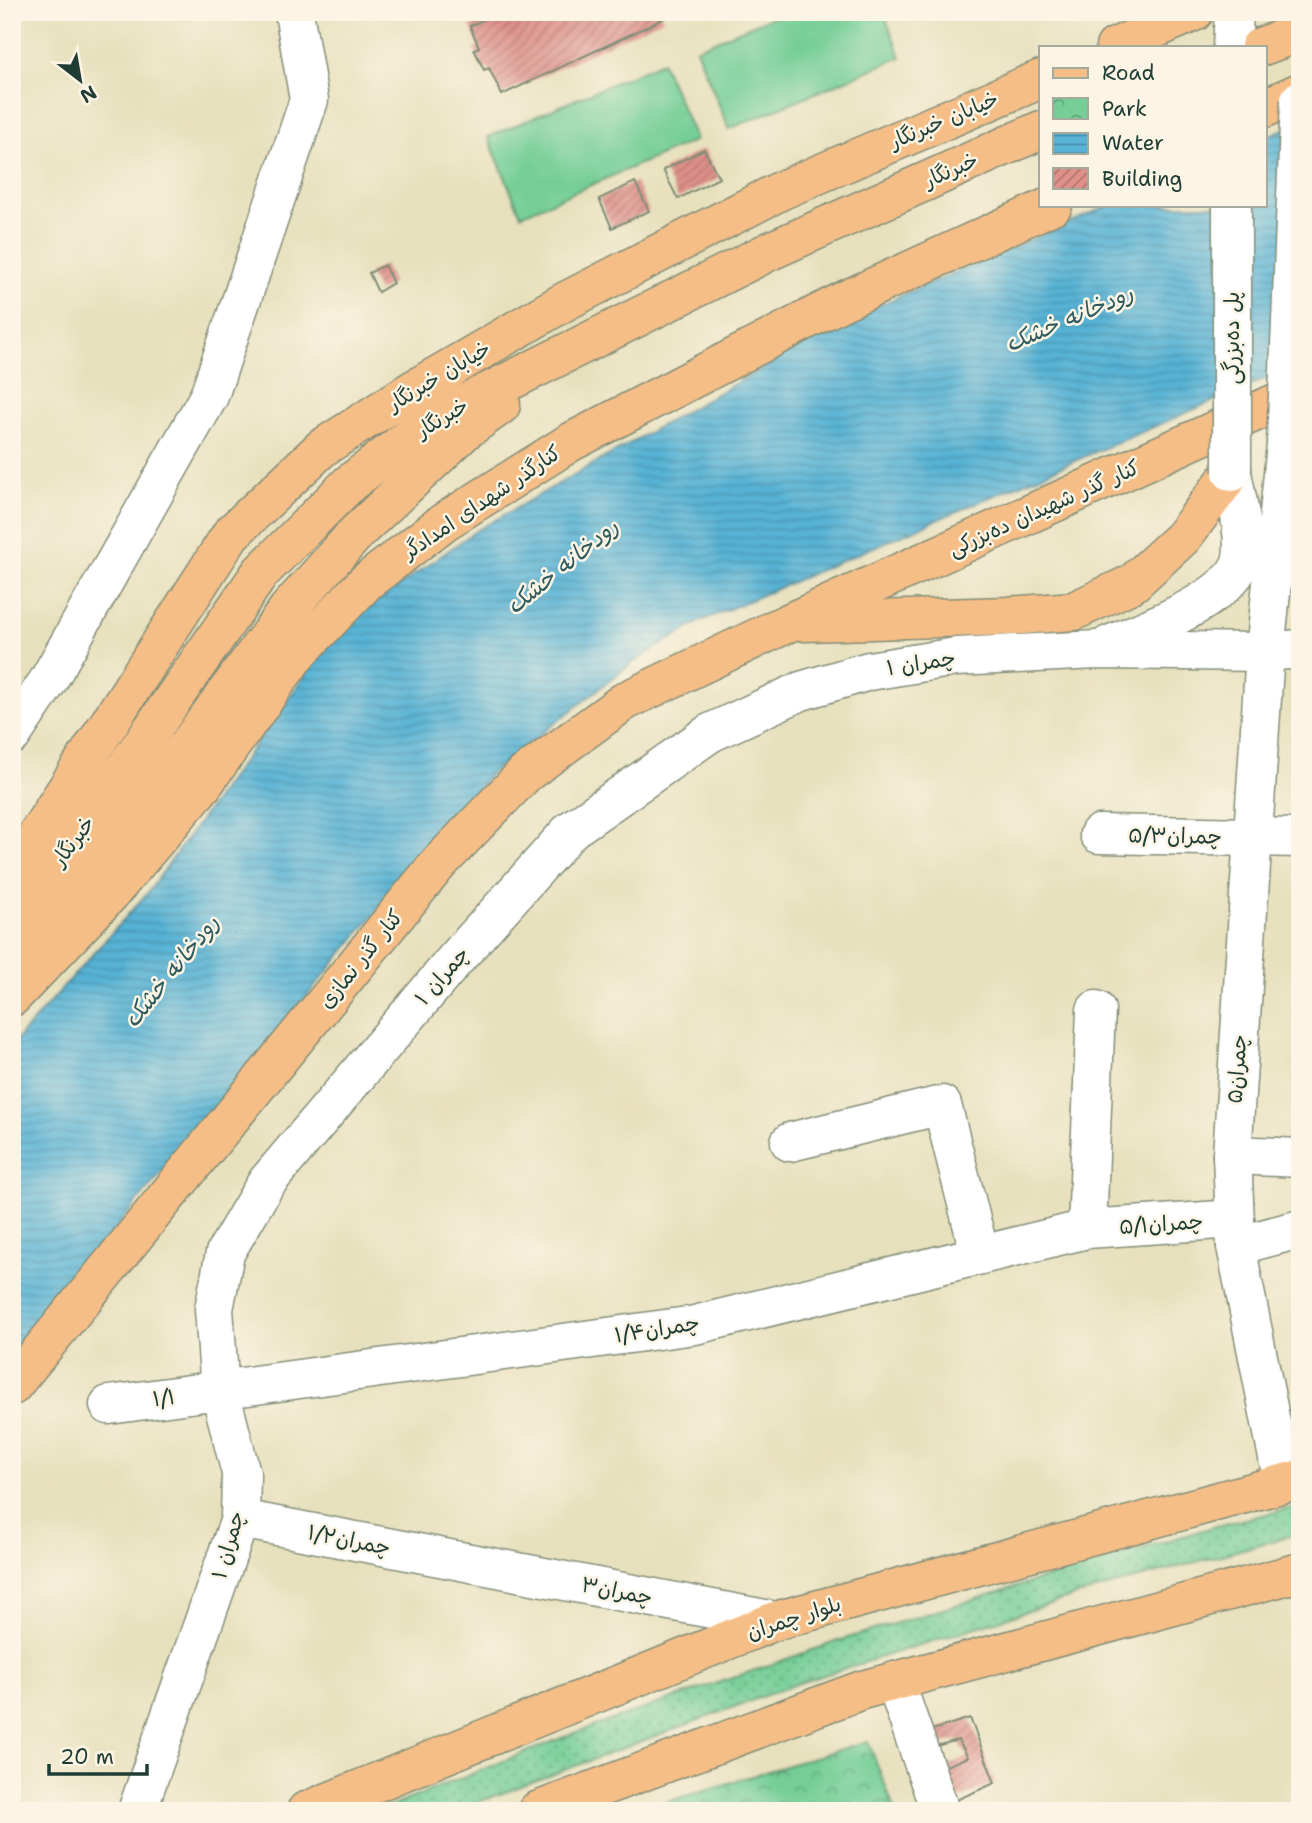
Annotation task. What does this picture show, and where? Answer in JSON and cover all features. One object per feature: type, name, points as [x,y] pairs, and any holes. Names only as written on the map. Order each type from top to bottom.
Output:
[{"type":"main road","points":[[1132,33],[1194,12]]},
{"type":"main road","points":[[1263,46],[1300,32]]},
{"type":"main road","name":"خیابان خبرنگار","points":[[12,880],[29,847],[231,534],[322,448],[411,391],[564,302],[770,196],[1039,80]]},
{"type":"main road","points":[[1266,108],[1300,92]]},
{"type":"main road","name":"خبرنگار","points":[[12,919],[83,829],[261,572],[350,483],[432,420],[770,251],[1039,131]]},
{"type":"main road","name":"کنارگذر شهدای امدادگر","points":[[12,997],[111,893],[202,785],[295,656],[366,582],[444,522],[571,442],[843,301],[1051,206]]},
{"type":"main road","points":[[12,975],[78,883],[188,745],[288,609],[357,532],[466,430],[601,335]]},
{"type":"main road","name":"کنار گذر شهیدان ده‌بزرکی","points":[[788,623],[1300,392]]},
{"type":"main road","points":[[788,623],[1008,616],[1074,611],[1133,583],[1183,537],[1232,471]]},
{"type":"main road","name":"کنار گذر نمازی","points":[[12,1386],[438,864],[526,774],[625,701],[788,623]]},
{"type":"main road","name":"بلوار چمران","points":[[306,1811],[775,1621],[1291,1481]]},
{"type":"main road","points":[[537,1811],[862,1690],[1300,1572]]},
{"type":"street","points":[[12,735],[48,681],[209,396],[309,100],[294,12]]},
{"type":"street","points":[[1232,46],[1234,12]]},
{"type":"street","points":[[1293,442],[1300,100]]},
{"type":"street","name":"پل ده‌بزرگی","points":[[1097,650],[1167,620],[1205,600],[1226,583],[1242,559],[1241,522],[1232,471],[1232,206]]},
{"type":"street","name":"چمران۵","points":[[1291,1481],[1236,1232],[1231,1155],[1251,838],[1282,651],[1293,442]]},
{"type":"street","name":"چمران ۱","points":[[137,1811],[240,1519],[241,1473],[220,1391],[214,1309],[225,1253],[266,1183],[454,961],[572,830],[710,733],[801,691],[869,671],[956,657],[1097,650],[1282,651]]},
{"type":"street","name":"چمران۵/۳","points":[[1099,834],[1300,838]]},
{"type":"street","points":[[1087,1229],[1096,1010]]},
{"type":"street","points":[[790,1142],[943,1105],[980,1255]]},
{"type":"street","points":[[1231,1155],[1300,1158]]},
{"type":"street","name":"چمران۱/۴","points":[[220,1391],[695,1325],[1087,1229]]},
{"type":"street","name":"چمران۵/۱","points":[[1087,1229],[1236,1232],[1300,1229]]},
{"type":"street","name":"۱/۱","points":[[109,1405],[220,1391]]},
{"type":"street","name":"چمران۱/۲","points":[[240,1519],[458,1561]]},
{"type":"street","name":"چمران۳","points":[[458,1561],[775,1621]]},
{"type":"street","points":[[895,1681],[940,1811]]},
{"type":"green space","points":[[784,12],[883,12],[901,57],[729,129],[696,49]]},
{"type":"green space","points":[[662,62],[696,140],[521,215],[488,137]]},
{"type":"green space","points":[[1300,1506],[1300,1533],[1075,1596],[799,1683],[454,1811],[379,1811],[569,1735],[841,1640],[1216,1526]]},
{"type":"green space","points":[[868,1741],[895,1811],[640,1811],[656,1805]]},
{"type":"water","name":"رودخانه خشک","points":[[1300,122],[1300,364],[699,622],[632,663],[490,774],[12,1354],[12,1045],[149,891],[338,630],[474,532],[852,317],[1108,206],[1266,206],[1266,137]]},
{"type":"building","points":[[499,12],[659,12],[663,19],[502,95],[489,68],[484,70],[474,49],[479,47],[470,26]]},
{"type":"building","points":[[704,149],[719,178],[678,199],[663,170]]},
{"type":"building","points":[[635,182],[649,211],[612,228],[599,199]]},
{"type":"building","points":[[384,265],[393,283],[378,292],[369,273]]},
{"type":"building","points":[[970,1718],[995,1783],[954,1801],[941,1768],[968,1757],[958,1740],[932,1747],[926,1732]]}]
